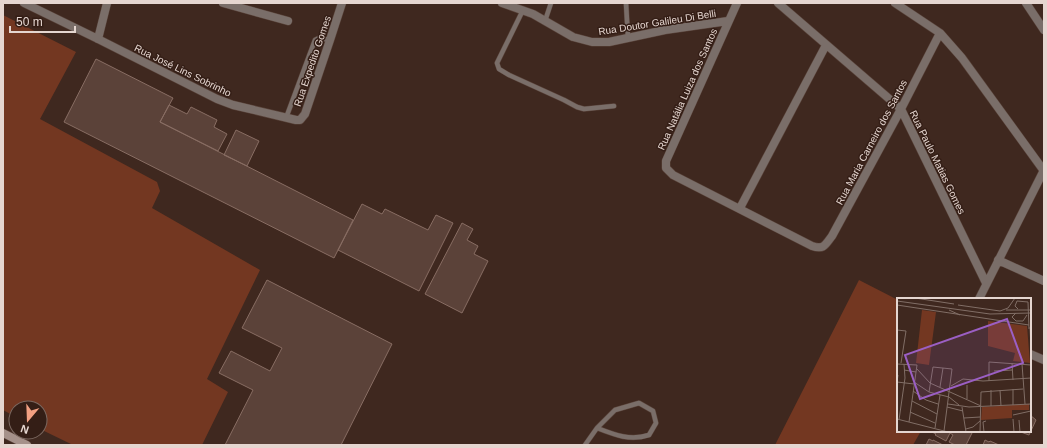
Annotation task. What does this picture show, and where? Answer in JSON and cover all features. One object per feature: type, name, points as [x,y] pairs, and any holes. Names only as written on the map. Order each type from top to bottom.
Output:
[{"type":"main road","points":[[3,433],[28,445]]},
{"type":"street","name":"Rua José Lins Sobrinho","points":[[24,3],[216,99],[233,105],[296,120]]},
{"type":"street","points":[[98,39],[107,3]]},
{"type":"street","points":[[223,3],[288,21]]},
{"type":"street","name":"Rua Expedito Gomes","points":[[296,120],[300,120],[305,114],[342,3]]},
{"type":"street","name":"Rua Doutor Galileu Di Belli","points":[[502,3],[523,10],[573,36],[592,42],[609,42],[665,30],[728,21]]},
{"type":"street","name":"Rua Natália Luiza dos Santos","points":[[737,3],[666,161],[666,168],[674,175],[740,208]]},
{"type":"street","name":"Rua Paulo Matias Gomes","points":[[778,3],[901,109],[986,283]]},
{"type":"street","points":[[895,3],[940,33],[962,58],[1044,170],[979,298]]},
{"type":"street","points":[[1026,3],[1044,30]]},
{"type":"street","name":"Rua Maria Carneiro dos Santos","points":[[740,208],[812,246],[819,248],[824,247],[832,236],[901,109],[940,33]]},
{"type":"street","points":[[740,208],[826,45]]},
{"type":"street","points":[[998,260],[1044,281]]},
{"type":"street","points":[[1031,354],[1044,360]]},
{"type":"lane","points":[[544,21],[551,3]]},
{"type":"lane","points":[[626,3],[628,38]]},
{"type":"lane","points":[[523,10],[497,63],[499,69],[577,107],[584,109],[614,106]]},
{"type":"lane","points":[[286,118],[315,40],[319,38],[330,40]]},
{"type":"lane","points":[[585,445],[597,428],[615,410],[639,402],[653,411],[656,423],[649,435],[638,438],[614,435],[597,428]]},
{"type":"shaded area","points":[[3,15],[76,52],[40,119],[157,182],[160,191],[152,208],[260,270],[207,379],[228,392],[202,445],[73,445],[48,433],[48,400],[8,400],[8,413],[3,410]]},
{"type":"shaded area","points":[[859,280],[897,299],[897,432],[920,432],[913,445],[775,445]]},
{"type":"building","points":[[96,59],[173,98],[160,122],[353,220],[334,258],[64,122]]},
{"type":"building","points":[[169,105],[187,114],[191,107],[217,120],[214,127],[227,134],[218,151],[160,122]]},
{"type":"building","points":[[236,130],[259,141],[247,166],[224,155]]},
{"type":"building","points":[[362,204],[382,214],[385,209],[428,230],[436,215],[453,223],[419,291],[338,250]]},
{"type":"building","points":[[462,223],[473,229],[467,240],[478,246],[474,254],[488,261],[462,313],[425,294]]},
{"type":"building","points":[[267,280],[392,344],[341,445],[225,445],[253,390],[219,373],[231,351],[270,371],[282,348],[242,328]]},
{"type":"building","points":[[1031,416],[1036,420],[1031,431]]},
{"type":"building","points":[[932,432],[972,433],[966,445],[955,445],[949,442],[953,435],[950,433],[946,441],[935,435],[936,434]]},
{"type":"building","points":[[1021,432],[1030,432],[1029,435]]},
{"type":"building","points":[[929,439],[933,440],[943,445],[926,445]]},
{"type":"building","points":[[985,440],[990,441],[999,445],[983,445]]}]
